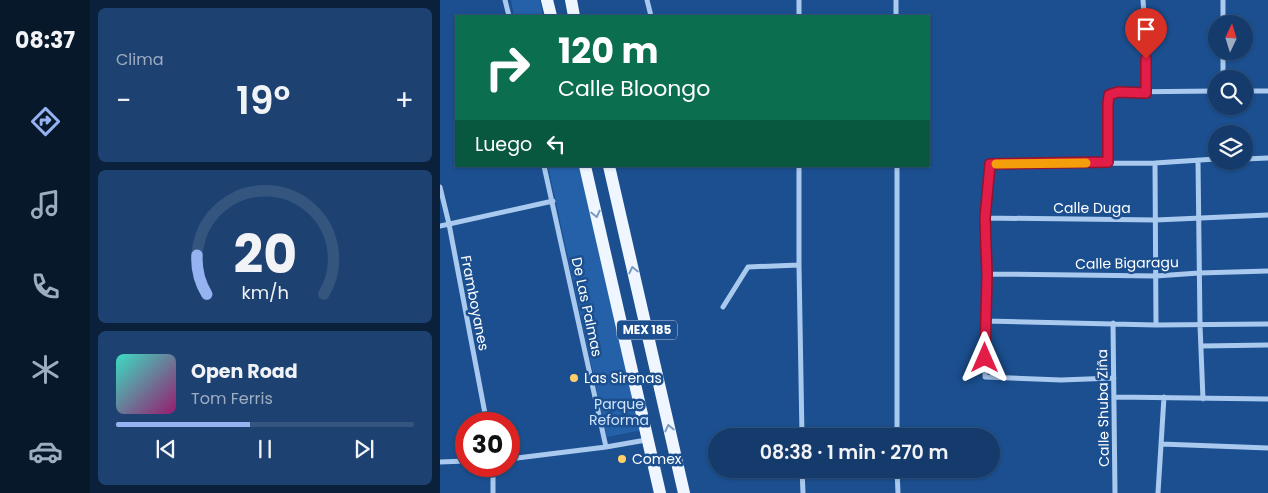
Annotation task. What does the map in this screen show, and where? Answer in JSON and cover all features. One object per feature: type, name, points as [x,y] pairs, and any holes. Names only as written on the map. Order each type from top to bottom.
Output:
[{"type":"main road","points":[[547,0],[551,15]]},
{"type":"main road","points":[[570,0],[574,15]]},
{"type":"main road","name":"MEX 185","points":[[585,167],[660,493]]},
{"type":"main road","name":"MEX 185","points":[[609,167],[684,493]]},
{"type":"street","points":[[505,0],[509,15]]},
{"type":"street","points":[[648,0],[651,15]]},
{"type":"street","points":[[799,0],[799,15]]},
{"type":"street","points":[[896,0],[896,15]]},
{"type":"street","points":[[1143,0],[1146,42],[1146,93]]},
{"type":"street","points":[[1223,0],[1223,15]]},
{"type":"street","points":[[1108,162],[1109,95],[1118,92],[1208,91]]},
{"type":"street","points":[[1253,91],[1268,91]]},
{"type":"street","points":[[1253,159],[1268,158]]},
{"type":"street","points":[[1114,378],[1061,380],[985,377],[987,274],[985,218],[990,164],[1155,163],[1208,159]]},
{"type":"street","points":[[1198,160],[1203,399]]},
{"type":"street","points":[[1155,163],[1156,325]]},
{"type":"street","name":"De Las Palmas","points":[[544,167],[606,447]]},
{"type":"street","points":[[799,167],[798,265],[802,428]]},
{"type":"street","points":[[897,167],[897,428]]},
{"type":"street","name":"Framboyanes","points":[[440,187],[449,224],[485,412]]},
{"type":"street","points":[[440,226],[553,202]]},
{"type":"street","name":"Calle Duga","points":[[985,218],[1156,220],[1268,215]]},
{"type":"street","points":[[723,307],[748,267],[798,265]]},
{"type":"street","name":"Calle Bigaragu","points":[[987,274],[1156,276],[1199,272],[1268,271]]},
{"type":"street","points":[[985,321],[1156,325],[1268,324]]},
{"type":"street","name":"Calle Shuba Ziña","points":[[1113,324],[1115,493]]},
{"type":"street","points":[[1202,346],[1268,345]]},
{"type":"street","points":[[1115,397],[1268,399]]},
{"type":"street","points":[[1158,493],[1164,397]]},
{"type":"street","points":[[520,458],[649,440]]},
{"type":"street","points":[[1161,444],[1268,448]]},
{"type":"street","points":[[440,462],[455,461]]},
{"type":"street","points":[[493,477],[493,493]]},
{"type":"street","points":[[802,478],[803,493]]},
{"type":"street","points":[[898,478],[898,493]]},
{"type":"green space","points":[[511,0],[540,0],[543,15],[514,15]]},
{"type":"green space","name":"Parque Reforma","points":[[548,167],[579,167],[642,430],[607,437]]},
{"type":"slow traffic","points":[[996,164],[1086,163]]},
{"type":"place","name":"Las Sirenas","points":[[574,378]]},
{"type":"place","name":"Comex","points":[[622,459]]},
{"type":"route","points":[[985,358],[987,274],[985,218],[990,164],[1108,162],[1109,95],[1118,92],[1146,93],[1146,59]]}]
